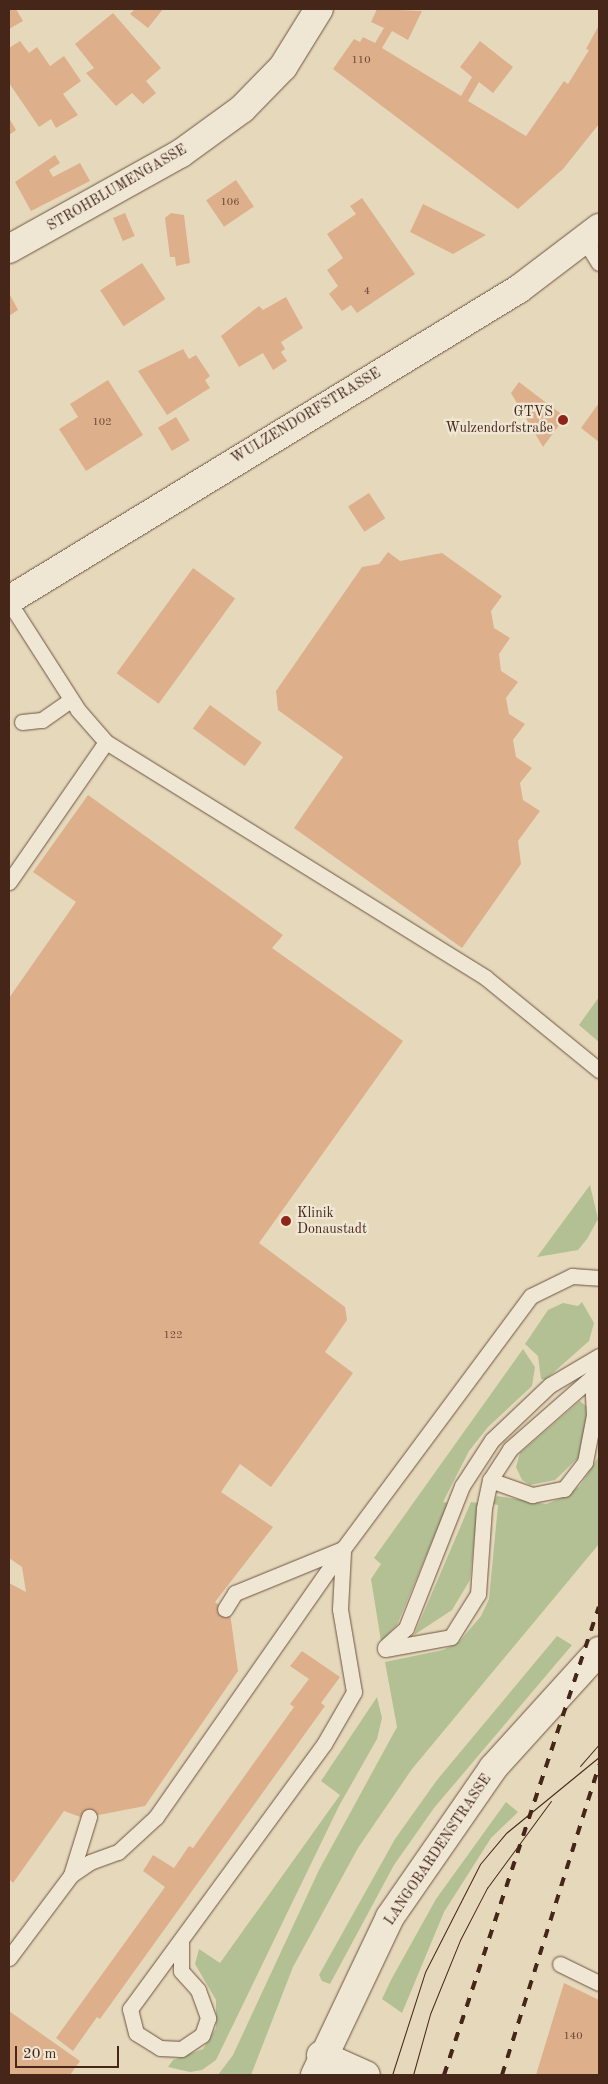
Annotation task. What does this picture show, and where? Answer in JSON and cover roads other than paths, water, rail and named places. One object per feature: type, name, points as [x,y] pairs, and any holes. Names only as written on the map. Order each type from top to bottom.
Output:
[{"type":"street","name":"STROHBLUMENGASSE","points":[[9,249],[180,154],[242,109],[282,67],[318,9]]},
{"type":"street","name":"WULZENDORFSTRASSE","points":[[9,601],[595,244]]},
{"type":"street","name":"LANGOBARDENSTRASSE","points":[[318,2065],[390,1918],[490,1772],[599,1651]]},
{"type":"street","points":[[318,2065],[366,2075]]},
{"type":"lane","points":[[9,601],[72,700],[106,742],[486,978],[568,1040],[599,1070]]},
{"type":"lane","points":[[22,722],[42,720],[72,700]]},
{"type":"lane","points":[[9,882],[106,742]]},
{"type":"lane","points":[[9,1958],[72,1875],[90,1862],[118,1852],[156,1817],[343,1550],[531,1296],[572,1276],[599,1278]]},
{"type":"lane","points":[[596,1370],[510,1450],[490,1480],[484,1508],[478,1594],[451,1637],[385,1648],[406,1628],[462,1486],[492,1440],[550,1385],[599,1356]]},
{"type":"lane","points":[[490,1480],[532,1495],[564,1488],[585,1462],[594,1415],[596,1370]]},
{"type":"lane","points":[[225,1609],[235,1593],[343,1550]]},
{"type":"lane","points":[[181,1942],[181,1971],[198,1990],[208,2018],[202,2035],[181,2049],[160,2048],[136,2034],[130,2009],[181,1942],[324,1744],[354,1692],[340,1609],[343,1550]]},
{"type":"lane","points":[[72,1875],[89,1817]]},
{"type":"lane","points":[[560,1964],[599,1984]]},
{"type":"tram line","points":[[580,1766],[599,1744]]},
{"type":"tram line","points":[[392,2075],[425,1972],[480,1864],[506,1833],[599,1757]]},
{"type":"tram line","points":[[413,2075],[430,2014],[460,1940],[487,1888],[551,1801]]},
{"type":"railway","points":[[444,2075],[599,1607]]},
{"type":"railway","points":[[502,2075],[599,1765]]},
{"type":"place","name":"GTVS Wulzendorfstraße","points":[[563,420]]},
{"type":"place","name":"Klinik Donaustadt","points":[[286,1221]]}]
